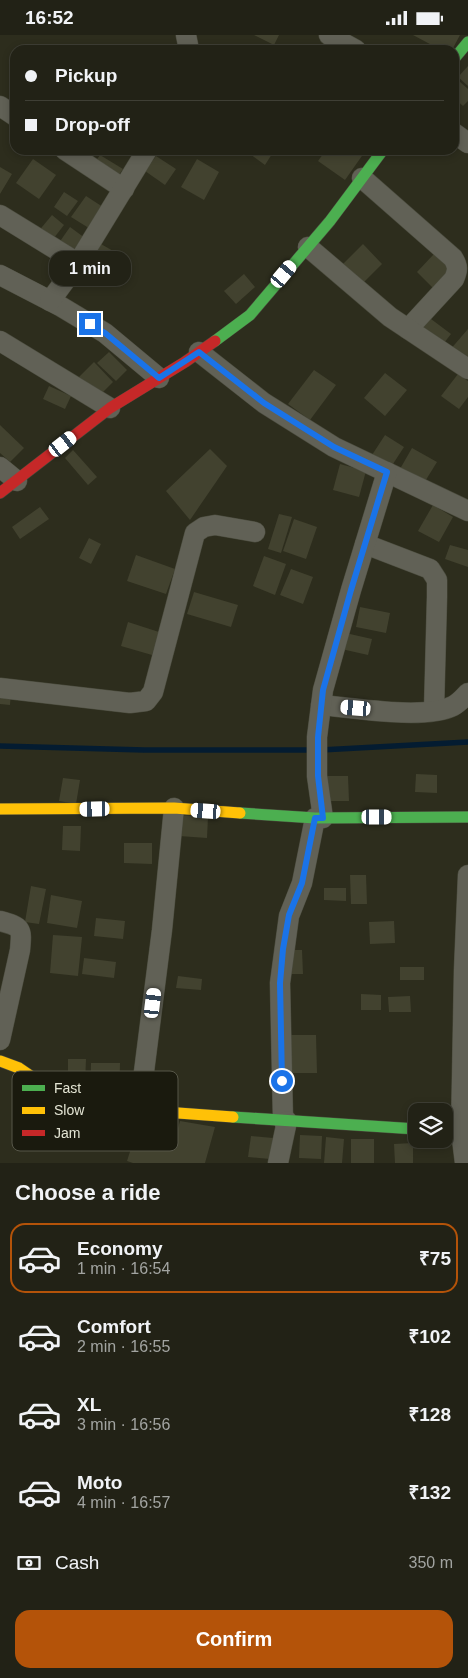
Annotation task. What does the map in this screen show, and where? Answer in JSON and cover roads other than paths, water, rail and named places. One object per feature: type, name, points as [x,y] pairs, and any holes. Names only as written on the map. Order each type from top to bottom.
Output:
[{"type":"street","points":[[329,35],[347,45]]},
{"type":"street","points":[[459,53],[468,42]]},
{"type":"street","points":[[73,155],[124,189]]},
{"type":"street","points":[[50,301],[78,263],[144,155]]},
{"type":"street","points":[[0,493],[110,408],[199,352],[250,315],[330,221],[379,155]]},
{"type":"street","points":[[362,179],[453,258],[456,264],[458,271],[454,279],[408,329]]},
{"type":"street","points":[[0,215],[78,263]]},
{"type":"street","points":[[308,247],[390,317],[468,369]]},
{"type":"street","points":[[0,275],[105,333],[159,378]]},
{"type":"street","points":[[0,341],[110,408]]},
{"type":"street","points":[[199,352],[264,403],[334,447],[468,511]]},
{"type":"street","points":[[0,467],[17,481]]},
{"type":"street","points":[[278,1163],[285,1120],[280,983],[289,915],[302,883],[319,818],[318,737],[323,690],[387,472]]},
{"type":"street","points":[[0,688],[130,703],[146,701],[153,692],[195,533],[204,527],[215,525],[255,532]]},
{"type":"street","points":[[365,544],[430,569],[436,580],[434,711]]},
{"type":"street","points":[[321,705],[410,713],[434,711],[456,705],[468,693]]},
{"type":"street","points":[[144,1071],[162,931],[174,808]]},
{"type":"street","points":[[0,809],[174,808],[319,818],[468,817]]},
{"type":"street","points":[[465,1163],[458,1131],[468,875]]},
{"type":"street","points":[[0,921],[16,925],[20,929],[22,936],[0,1040]]},
{"type":"street","points":[[0,1061],[23,1071]]},
{"type":"street","points":[[178,1113],[408,1128]]},
{"type":"waterway","points":[[0,746],[144,750],[321,750],[468,742]]}]
